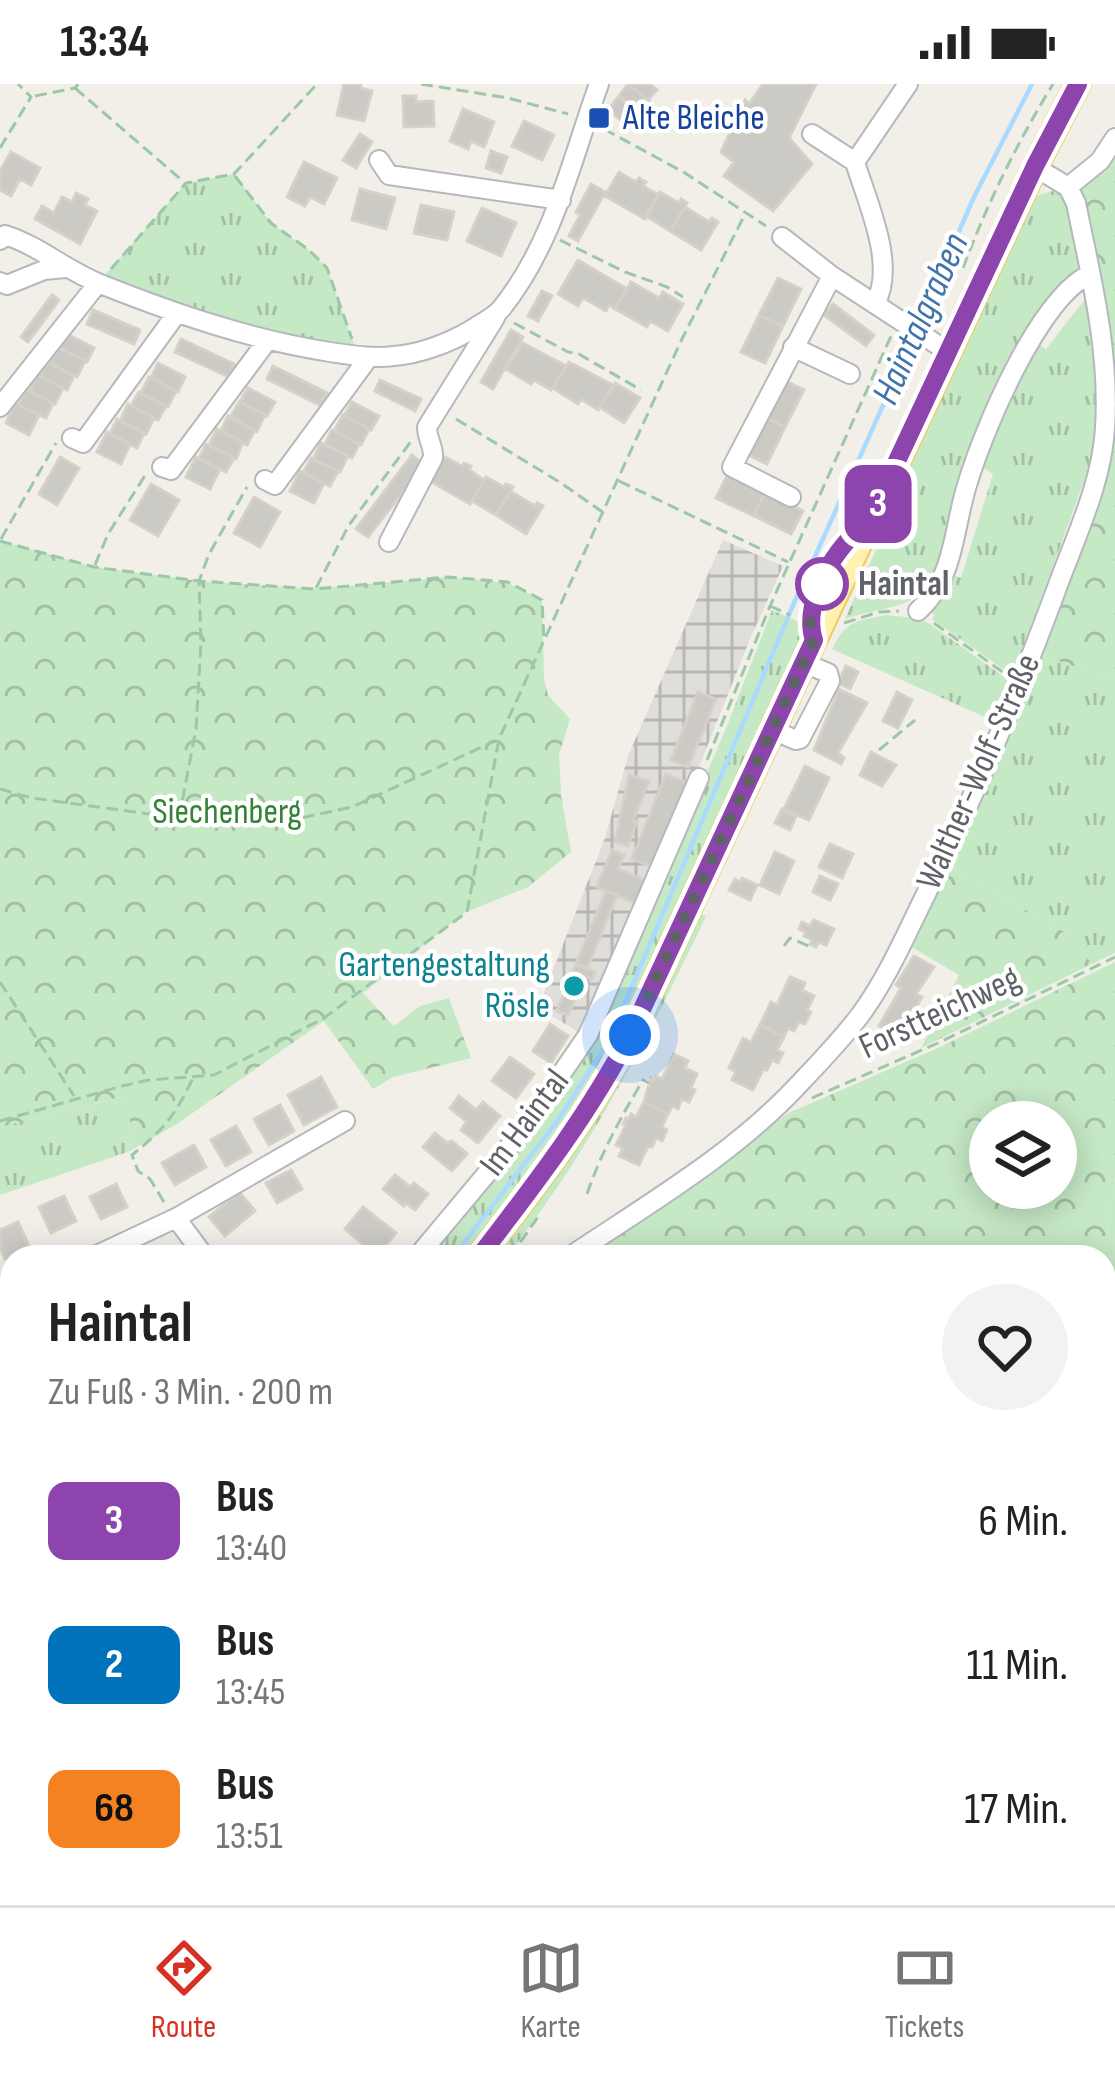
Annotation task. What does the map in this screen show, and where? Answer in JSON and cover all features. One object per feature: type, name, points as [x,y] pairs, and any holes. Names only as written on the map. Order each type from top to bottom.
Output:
[{"type":"main road","points":[[488,1245],[565,1146],[612,1070],[772,730],[806,641],[868,523],[1078,84]]},
{"type":"street","points":[[389,542],[434,458],[427,427],[548,234],[599,84]]},
{"type":"street","points":[[856,162],[908,84]]},
{"type":"street","points":[[812,134],[856,162],[884,268],[875,304]]},
{"type":"street","points":[[1035,166],[1068,187],[1091,170],[1115,138]]},
{"type":"street","points":[[380,160],[389,175],[561,200]]},
{"type":"street","name":"Walther-Wolf-Straße","points":[[586,1245],[729,1146],[782,1101],[860,1016],[946,855],[1021,685],[1102,454],[1106,372],[1076,203],[1068,187]]},
{"type":"street","points":[[0,240],[5,235],[25,241],[65,268],[177,313],[267,341],[363,357],[424,350],[497,314]]},
{"type":"street","points":[[782,237],[832,276],[950,352]]},
{"type":"street","points":[[0,283],[65,268]]},
{"type":"street","points":[[918,611],[935,596],[944,578],[966,488],[1006,387],[1054,307],[1090,274]]},
{"type":"street","points":[[791,497],[732,467],[832,276]]},
{"type":"street","points":[[0,407],[98,283]]},
{"type":"street","points":[[72,439],[83,443],[177,313]]},
{"type":"street","points":[[162,467],[171,470],[267,341]]},
{"type":"street","points":[[793,347],[850,374]]},
{"type":"street","points":[[265,481],[275,485],[363,357]]},
{"type":"street","name":"Im Haintal","points":[[427,1245],[520,1135],[588,1035],[699,778]]},
{"type":"street","points":[[119,1245],[176,1218],[344,1121]]},
{"type":"street","points":[[302,1147],[315,1165]]},
{"type":"street","points":[[176,1218],[197,1245]]},
{"type":"path","points":[[18,84],[31,97]]},
{"type":"path","points":[[98,283],[186,183],[234,174],[317,84]]},
{"type":"path","points":[[421,84],[508,98],[586,119],[685,172],[782,237]]},
{"type":"path","points":[[958,282],[981,219],[1053,84]]},
{"type":"path","points":[[0,148],[31,97],[77,86],[186,183]]},
{"type":"path","points":[[234,174],[271,223],[328,268],[363,357]]},
{"type":"path","points":[[0,1120],[149,1080],[214,1075],[324,1018],[466,912],[499,739],[681,341],[746,212]]},
{"type":"path","points":[[548,234],[683,296]]},
{"type":"path","points":[[497,314],[568,352],[577,352],[641,390]]},
{"type":"path","points":[[699,778],[790,562],[908,326]]},
{"type":"path","points":[[439,409],[604,514]]},
{"type":"path","points":[[315,589],[349,525],[412,440],[427,427]]},
{"type":"path","points":[[72,439],[61,435],[0,541],[94,567],[199,581],[315,589],[448,577],[508,583],[542,600],[544,642]]},
{"type":"path","points":[[94,567],[107,534],[153,463],[162,467]]},
{"type":"path","points":[[179,818],[196,729],[199,581],[254,475],[265,481]]},
{"type":"path","points":[[619,481],[790,562]]},
{"type":"path","points":[[770,606],[806,641]]},
{"type":"path","points":[[841,623],[879,612],[918,611],[1021,685]]},
{"type":"path","points":[[879,750],[915,720]]},
{"type":"path","points":[[0,789],[32,798],[179,818],[277,823],[352,807],[499,739]]},
{"type":"path","points":[[784,946],[790,938],[814,946]]},
{"type":"path","name":"Forstteichweg","points":[[782,1101],[806,1101],[1115,957]]},
{"type":"path","points":[[0,982],[76,1099]]},
{"type":"path","points":[[176,1218],[150,1179],[138,1171],[132,1155],[176,1113],[194,1076]]},
{"type":"path","points":[[587,1194],[643,1080],[649,1083]]},
{"type":"shaded area","points":[[723,540],[783,566],[582,1034],[538,1008],[605,838],[628,756]]},
{"type":"green space","points":[[1115,150],[1115,680],[1041,655],[1108,453],[1078,189]]},
{"type":"green space","points":[[234,174],[271,223],[327,268],[358,356],[98,283],[186,183]]},
{"type":"green space","points":[[1056,190],[1072,206],[1085,267],[1066,281],[1042,311],[940,572],[909,601],[845,619],[888,523],[896,484],[1025,207],[1039,195]]},
{"type":"green space","points":[[1089,294],[1099,367],[1096,448],[1013,676],[932,619],[935,615],[927,609],[950,574],[961,578],[993,474],[977,464],[1037,343],[1046,349]]},
{"type":"green space","name":"Siechenberg","points":[[0,541],[94,567],[199,581],[315,589],[448,577],[508,583],[542,600],[544,679],[548,695],[570,719],[559,755],[571,852],[528,887],[466,912],[363,993],[394,1026],[420,1006],[449,998],[471,1058],[393,1077],[373,1089],[324,1021],[177,1124],[128,1152],[130,1121],[124,1096],[0,1127]]},
{"type":"green space","points":[[772,610],[804,624],[798,652],[610,1060],[478,1245],[435,1245],[567,1079],[729,721]]},
{"type":"green space","points":[[887,615],[930,624],[1011,682],[994,721],[832,649],[854,623]]},
{"type":"green space","points":[[1041,655],[1115,680],[1115,953],[1092,964],[1071,936],[948,866]]},
{"type":"green space","points":[[948,866],[1071,936],[1092,964],[921,1048],[959,975],[910,946]]},
{"type":"green space","points":[[698,913],[706,916],[661,1008],[577,1157],[516,1245],[501,1245]]},
{"type":"green space","points":[[1115,962],[1115,1177],[1106,1245],[598,1245],[766,1127]]},
{"type":"green space","points":[[125,1096],[130,1121],[128,1152],[0,1195],[0,1127]]},
{"type":"green space","points":[[1115,1177],[1115,1245],[1106,1245]]},
{"type":"building","points":[[344,84],[361,84],[360,88],[372,91],[364,121],[337,115]]},
{"type":"building","points":[[628,84],[650,84],[657,90],[648,100]]},
{"type":"building","points":[[628,84],[650,102],[641,114],[619,96]]},
{"type":"building","points":[[763,84],[816,84],[789,138],[812,164],[773,211],[724,176],[734,162],[721,152],[745,100],[749,104]]},
{"type":"building","points":[[403,96],[416,96],[416,102],[433,101],[434,126],[404,127]]},
{"type":"building","points":[[619,96],[641,114],[630,127],[608,110]]},
{"type":"building","points":[[463,109],[494,122],[484,147],[471,141],[468,149],[450,141]]},
{"type":"building","points":[[524,121],[554,135],[542,160],[512,146]]},
{"type":"building","points":[[360,134],[372,142],[356,168],[343,160]]},
{"type":"building","points":[[491,151],[507,157],[501,173],[486,168]]},
{"type":"building","points":[[11,152],[40,168],[31,185],[20,179],[11,196],[0,190],[0,171]]},
{"type":"building","points":[[304,162],[337,178],[324,204],[310,197],[305,206],[287,197]]},
{"type":"building","points":[[619,172],[646,182],[643,186],[659,195],[645,219],[605,196]]},
{"type":"building","points":[[591,184],[605,192],[578,241],[569,236]]},
{"type":"building","points":[[360,189],[395,198],[386,229],[352,220]]},
{"type":"building","points":[[660,192],[687,203],[670,231],[646,216]]},
{"type":"building","points":[[76,193],[97,211],[80,244],[35,219],[42,206],[54,213],[62,197],[72,202]]},
{"type":"building","points":[[421,205],[454,212],[447,240],[414,233]]},
{"type":"building","points":[[685,207],[709,222],[712,218],[718,222],[701,250],[670,231]]},
{"type":"building","points":[[482,208],[516,223],[501,256],[467,241]]},
{"type":"building","points":[[578,260],[627,289],[615,309],[609,305],[606,311],[583,298],[578,306],[558,294]]},
{"type":"building","points":[[778,278],[801,289],[783,326],[759,315]]},
{"type":"building","points":[[631,282],[659,298],[663,292],[683,304],[668,331],[650,321],[647,327],[615,309]]},
{"type":"building","points":[[542,291],[552,296],[538,321],[528,316]]},
{"type":"building","points":[[52,295],[59,300],[28,342],[21,337]]},
{"type":"building","points":[[833,304],[874,335],[866,346],[824,315]]},
{"type":"building","points":[[93,310],[140,330],[134,344],[87,324]]},
{"type":"building","points":[[759,315],[783,326],[765,363],[741,352]]},
{"type":"building","points":[[511,330],[523,337],[493,389],[481,382]]},
{"type":"building","points":[[67,334],[94,348],[87,362],[60,348]]},
{"type":"building","points":[[181,339],[234,364],[229,377],[175,352]]},
{"type":"building","points":[[523,343],[566,366],[551,390],[506,369]]},
{"type":"building","points":[[58,347],[85,361],[77,377],[50,363]]},
{"type":"building","points":[[48,362],[74,376],[67,390],[40,376]]},
{"type":"building","points":[[569,362],[613,385],[598,410],[553,388]]},
{"type":"building","points":[[158,363],[185,377],[178,392],[151,378]]},
{"type":"building","points":[[273,366],[327,393],[320,405],[267,379]]},
{"type":"building","points":[[37,375],[63,388],[55,404],[29,391]]},
{"type":"building","points":[[149,377],[176,391],[168,407],[141,393]]},
{"type":"building","points":[[780,378],[804,390],[785,427],[762,415]]},
{"type":"building","points":[[380,380],[421,399],[415,411],[375,391]]},
{"type":"building","points":[[615,383],[640,398],[624,423],[600,407]]},
{"type":"building","points":[[248,388],[275,402],[267,416],[240,402]]},
{"type":"building","points":[[26,390],[53,403],[46,418],[19,405]]},
{"type":"building","points":[[139,392],[166,406],[158,420],[131,406]]},
{"type":"building","points":[[239,402],[265,415],[257,431],[230,418]]},
{"type":"building","points":[[352,402],[379,416],[371,430],[344,416]]},
{"type":"building","points":[[15,403],[39,415],[29,435],[6,423]]},
{"type":"building","points":[[128,404],[154,418],[146,434],[120,421]]},
{"type":"building","points":[[343,415],[369,429],[361,445],[334,431]]},
{"type":"building","points":[[762,415],[785,427],[767,464],[743,452]]},
{"type":"building","points":[[228,416],[255,430],[247,445],[221,431]]},
{"type":"building","points":[[117,419],[144,433],[137,448],[110,434]]},
{"type":"building","points":[[217,429],[243,442],[236,459],[209,445]]},
{"type":"building","points":[[332,430],[359,444],[352,458],[325,444]]},
{"type":"building","points":[[107,432],[130,444],[121,464],[97,452]]},
{"type":"building","points":[[321,443],[348,456],[340,472],[313,459]]},
{"type":"building","points":[[206,444],[234,458],[226,472],[199,459]]},
{"type":"building","points":[[412,455],[424,465],[368,537],[356,529]]},
{"type":"building","points":[[60,457],[79,468],[57,505],[39,494]]},
{"type":"building","points":[[196,457],[220,469],[210,489],[186,477]]},
{"type":"building","points":[[445,457],[471,466],[469,470],[484,480],[470,504],[430,481]]},
{"type":"building","points":[[311,458],[338,471],[330,486],[303,473]]},
{"type":"building","points":[[300,471],[324,483],[314,503],[290,491]]},
{"type":"building","points":[[728,474],[765,492],[754,516],[716,498]]},
{"type":"building","points":[[486,477],[513,487],[496,515],[472,501]]},
{"type":"building","points":[[151,484],[179,500],[158,536],[130,520]]},
{"type":"building","points":[[510,491],[543,506],[526,534],[496,515]]},
{"type":"building","points":[[765,492],[803,511],[791,534],[754,516]]},
{"type":"building","points":[[254,497],[280,512],[260,547],[234,533]]},
{"type":"building","points":[[846,666],[858,672],[850,689],[838,683]]},
{"type":"building","points":[[839,689],[867,703],[838,753],[844,758],[841,764],[814,750]]},
{"type":"building","points":[[698,692],[716,699],[688,767],[671,760]]},
{"type":"building","points":[[897,692],[912,700],[898,728],[883,721]]},
{"type":"building","points":[[871,752],[896,765],[882,786],[860,775]]},
{"type":"building","points":[[805,766],[829,778],[809,820],[784,809]]},
{"type":"building","points":[[666,774],[689,784],[655,868],[632,859]]},
{"type":"building","points":[[629,775],[649,781],[628,846],[615,842]]},
{"type":"building","points":[[782,809],[796,816],[790,830],[775,823]]},
{"type":"building","points":[[830,844],[853,854],[842,878],[819,867]]},
{"type":"building","points":[[612,850],[624,855],[618,869],[647,881],[637,904],[597,887]]},
{"type":"building","points":[[775,852],[794,861],[779,894],[760,885]]},
{"type":"building","points":[[820,876],[838,884],[830,900],[813,892]]},
{"type":"building","points":[[742,878],[757,885],[750,900],[729,890],[735,879],[740,882]]},
{"type":"building","points":[[606,891],[617,895],[587,969],[576,964]]},
{"type":"building","points":[[814,920],[834,929],[826,945],[810,944],[812,940],[799,929],[802,922],[810,926]]},
{"type":"building","points":[[914,956],[934,967],[916,994],[922,997],[899,1037],[879,1026]]},
{"type":"building","name":"Gartengestaltung Rösle","points":[[576,964],[595,972],[592,979],[584,976],[568,1015],[557,1011]]},
{"type":"building","points":[[790,977],[805,983],[802,990],[814,996],[805,1024],[799,1022],[794,1031],[788,1028],[784,1037],[760,1025],[771,1002],[777,1005]]},
{"type":"building","points":[[550,1024],[568,1036],[551,1063],[533,1051]]},
{"type":"building","points":[[760,1025],[784,1037],[777,1050],[783,1053],[778,1063],[772,1060],[764,1068],[753,1090],[732,1080],[736,1072],[729,1068],[743,1038],[751,1042]]},
{"type":"building","points":[[674,1054],[688,1061],[685,1068],[697,1074],[689,1102],[682,1099],[678,1109],[672,1106],[668,1114],[644,1102],[651,1078],[662,1079]]},
{"type":"building","points":[[510,1057],[534,1074],[516,1098],[492,1081]]},
{"type":"building","points":[[321,1077],[337,1107],[304,1125],[288,1095]]},
{"type":"building","points":[[459,1096],[476,1110],[483,1102],[500,1116],[478,1143],[461,1130],[467,1122],[450,1108]]},
{"type":"building","points":[[644,1102],[668,1114],[662,1127],[667,1130],[662,1141],[656,1138],[648,1146],[639,1165],[619,1156],[623,1148],[616,1145],[626,1118],[636,1117]]},
{"type":"building","points":[[280,1105],[294,1131],[269,1145],[254,1119]]},
{"type":"building","points":[[236,1126],[251,1152],[226,1166],[211,1140]]},
{"type":"building","points":[[435,1133],[467,1154],[452,1171],[423,1147]]},
{"type":"building","points":[[194,1145],[206,1167],[175,1185],[162,1163]]},
{"type":"building","points":[[291,1170],[302,1189],[277,1203],[266,1183]]},
{"type":"building","points":[[395,1175],[428,1194],[415,1210],[383,1189]]},
{"type":"building","points":[[116,1184],[127,1207],[101,1219],[90,1197]]},
{"type":"building","points":[[239,1192],[255,1211],[225,1236],[209,1217]]},
{"type":"building","points":[[64,1196],[76,1221],[51,1233],[39,1207]]},
{"type":"building","points":[[363,1207],[396,1233],[386,1245],[364,1245],[345,1229]]},
{"type":"building","points":[[18,1222],[29,1245],[0,1245],[0,1230]]},
{"type":"waterway","name":"Haintalgraben","points":[[917,328],[974,197],[1032,84]]},
{"type":"waterway","name":"Haintalgraben","points":[[462,1245],[558,1120],[600,1055],[913,339]]},
{"type":"bus line","name":"3","points":[[488,1245],[565,1146],[630,1035],[814,640],[809,617],[836,554],[868,523],[1078,84]]},
{"type":"place","name":"Alte Bleiche","points":[[599,118]]},
{"type":"place","name":"Haintal","points":[[822,584]]},
{"type":"place","name":"Gartengestaltung Rösle","points":[[574,986]]},
{"type":"route","points":[[630,1035],[814,640],[809,617],[822,584]]}]
